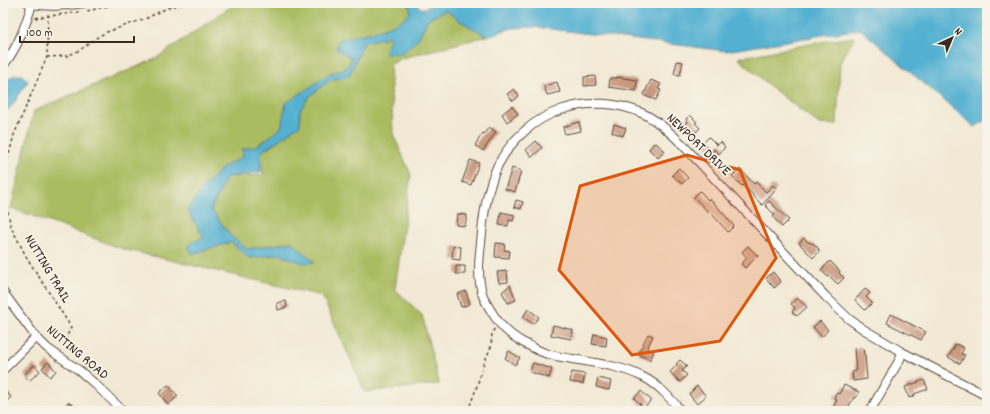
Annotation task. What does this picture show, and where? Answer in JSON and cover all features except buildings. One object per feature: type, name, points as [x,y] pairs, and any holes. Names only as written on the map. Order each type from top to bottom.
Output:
[{"type":"street","points":[[3,66],[20,40],[29,4],[70,6],[84,3]]},
{"type":"street","name":"NEWPORT DRIVE","points":[[680,411],[662,390],[643,377],[611,366],[541,352],[512,336],[498,322],[483,296],[480,282],[481,239],[491,185],[499,164],[507,152],[521,135],[544,117],[572,106],[602,104],[618,105],[646,115],[658,122],[682,143],[849,319],[902,352],[987,396]]},
{"type":"street","name":"NUTTING ROAD","points":[[3,292],[36,337],[47,348],[80,371],[123,411]]},
{"type":"street","points":[[3,370],[36,337]]},
{"type":"street","points":[[870,411],[900,359],[902,352]]},
{"type":"path","points":[[47,57],[67,56],[80,50],[107,32],[147,18],[167,8],[188,3]]},
{"type":"path","points":[[3,177],[14,135],[47,57],[49,5]]},
{"type":"path","name":"NUTTING TRAIL","points":[[3,188],[11,227],[27,258],[71,327],[59,356]]},
{"type":"path","points":[[468,411],[483,365],[491,347],[492,333],[498,322]]},
{"type":"highlighted area","points":[[687,155],[740,170],[776,258],[720,341],[632,355],[559,270],[580,186]]},
{"type":"green space","points":[[236,3],[409,3],[410,13],[404,19],[386,27],[339,40],[352,59],[345,69],[330,73],[286,103],[281,128],[257,146],[242,149],[244,157],[223,167],[203,188],[187,210],[204,237],[192,254],[231,242],[250,258],[279,254],[303,263],[292,242],[247,249],[230,235],[211,209],[227,177],[263,175],[261,152],[300,125],[300,110],[310,96],[330,80],[349,76],[364,42],[392,36],[418,39],[428,19],[446,10],[457,19],[487,36],[402,58],[390,65],[393,134],[411,175],[395,289],[422,315],[439,384],[365,392],[322,296],[123,249],[11,208],[34,111],[155,59]]},
{"type":"green space","points":[[855,37],[840,63],[837,125],[819,124],[772,88],[738,58],[820,42]]},
{"type":"water","points":[[409,3],[416,3],[420,8],[426,8],[433,3],[987,3],[987,119],[975,127],[860,29],[726,51],[535,27],[512,28],[487,36],[457,19],[446,10],[428,19],[418,39],[401,54],[384,53],[391,36],[364,42],[349,76],[330,80],[310,96],[300,110],[300,125],[261,152],[261,172],[227,177],[211,209],[230,235],[247,249],[292,242],[315,262],[303,263],[279,254],[250,258],[231,242],[192,254],[188,245],[204,237],[187,210],[203,188],[223,167],[243,157],[242,149],[257,146],[281,128],[286,103],[330,73],[345,69],[352,59],[336,48],[339,40],[377,30],[404,19],[410,13]]},
{"type":"water","points":[[14,75],[22,75],[28,81],[14,103],[3,115],[3,83]]}]
